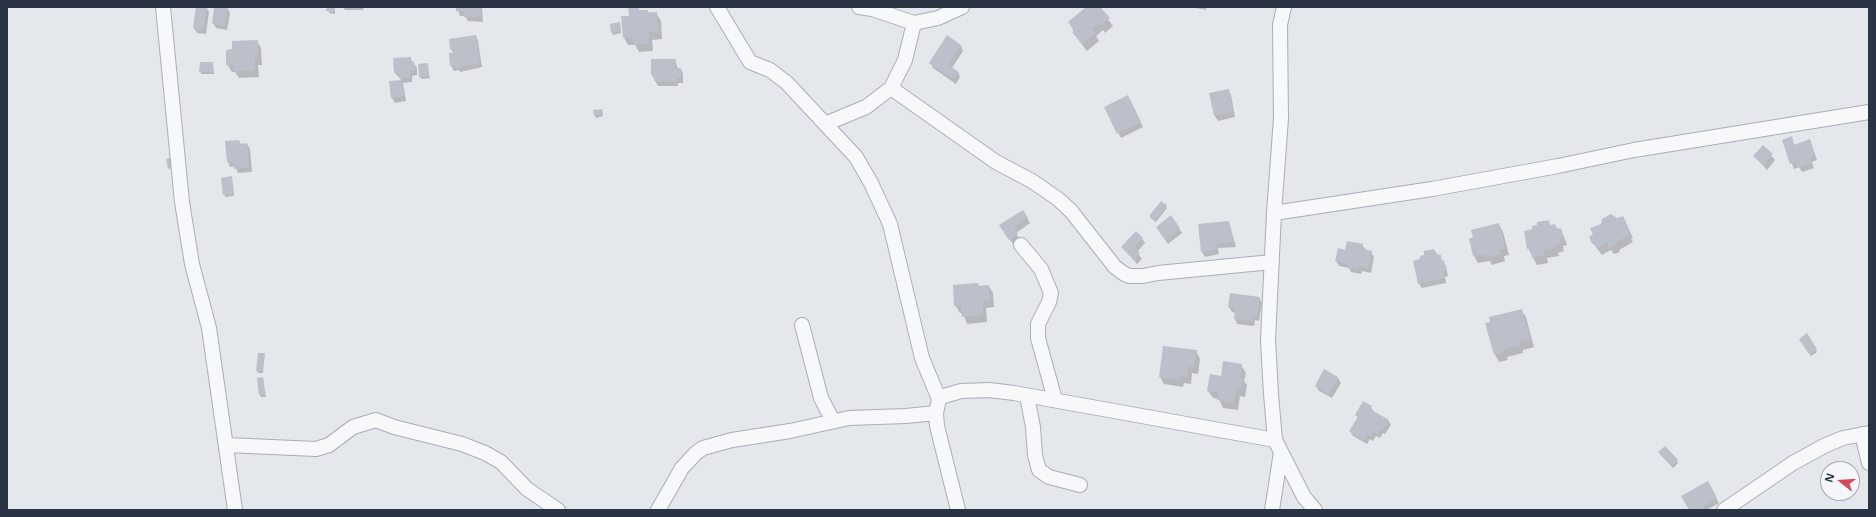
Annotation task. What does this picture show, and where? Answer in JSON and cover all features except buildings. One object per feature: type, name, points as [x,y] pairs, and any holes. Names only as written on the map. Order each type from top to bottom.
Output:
[{"type":"street","points":[[163,7],[182,202],[192,264],[209,328],[227,445],[235,510]]},
{"type":"street","points":[[717,7],[750,62],[770,70],[786,83],[856,157],[883,204],[890,224],[922,358],[939,399],[936,413],[937,426],[958,510]]},
{"type":"street","points":[[859,7],[872,9],[910,22],[938,18],[962,7]]},
{"type":"street","points":[[825,124],[866,107],[891,88],[905,60],[910,22],[898,7]]},
{"type":"street","points":[[1272,510],[1278,446],[1268,340],[1274,213],[1281,118],[1280,25],[1284,7]]},
{"type":"street","points":[[891,88],[996,162],[1032,181],[1058,199],[1072,211],[1116,267],[1129,276],[1143,276],[1158,273],[1272,262]]},
{"type":"street","points":[[1274,213],[1432,189],[1558,166],[1634,150],[1869,112]]},
{"type":"street","points":[[1021,245],[1041,269],[1051,293],[1049,302],[1038,324],[1038,338],[1055,400]]},
{"type":"street","points":[[802,325],[821,398],[833,421]]},
{"type":"street","points":[[939,399],[949,394],[970,390],[989,390],[1055,400],[1278,446]]},
{"type":"street","points":[[1027,396],[1033,427],[1035,455],[1039,470],[1049,477],[1080,485]]},
{"type":"street","points":[[658,510],[682,468],[696,453],[703,448],[732,440],[790,431],[833,421],[861,417],[906,416],[936,413]]},
{"type":"street","points":[[227,445],[316,449],[329,445],[353,427],[376,420],[394,427],[462,444],[485,453],[501,462],[527,489],[558,510]]},
{"type":"street","points":[[1724,510],[1799,460],[1837,441],[1866,433],[1869,464]]},
{"type":"street","points":[[1278,446],[1304,497],[1315,510]]}]
